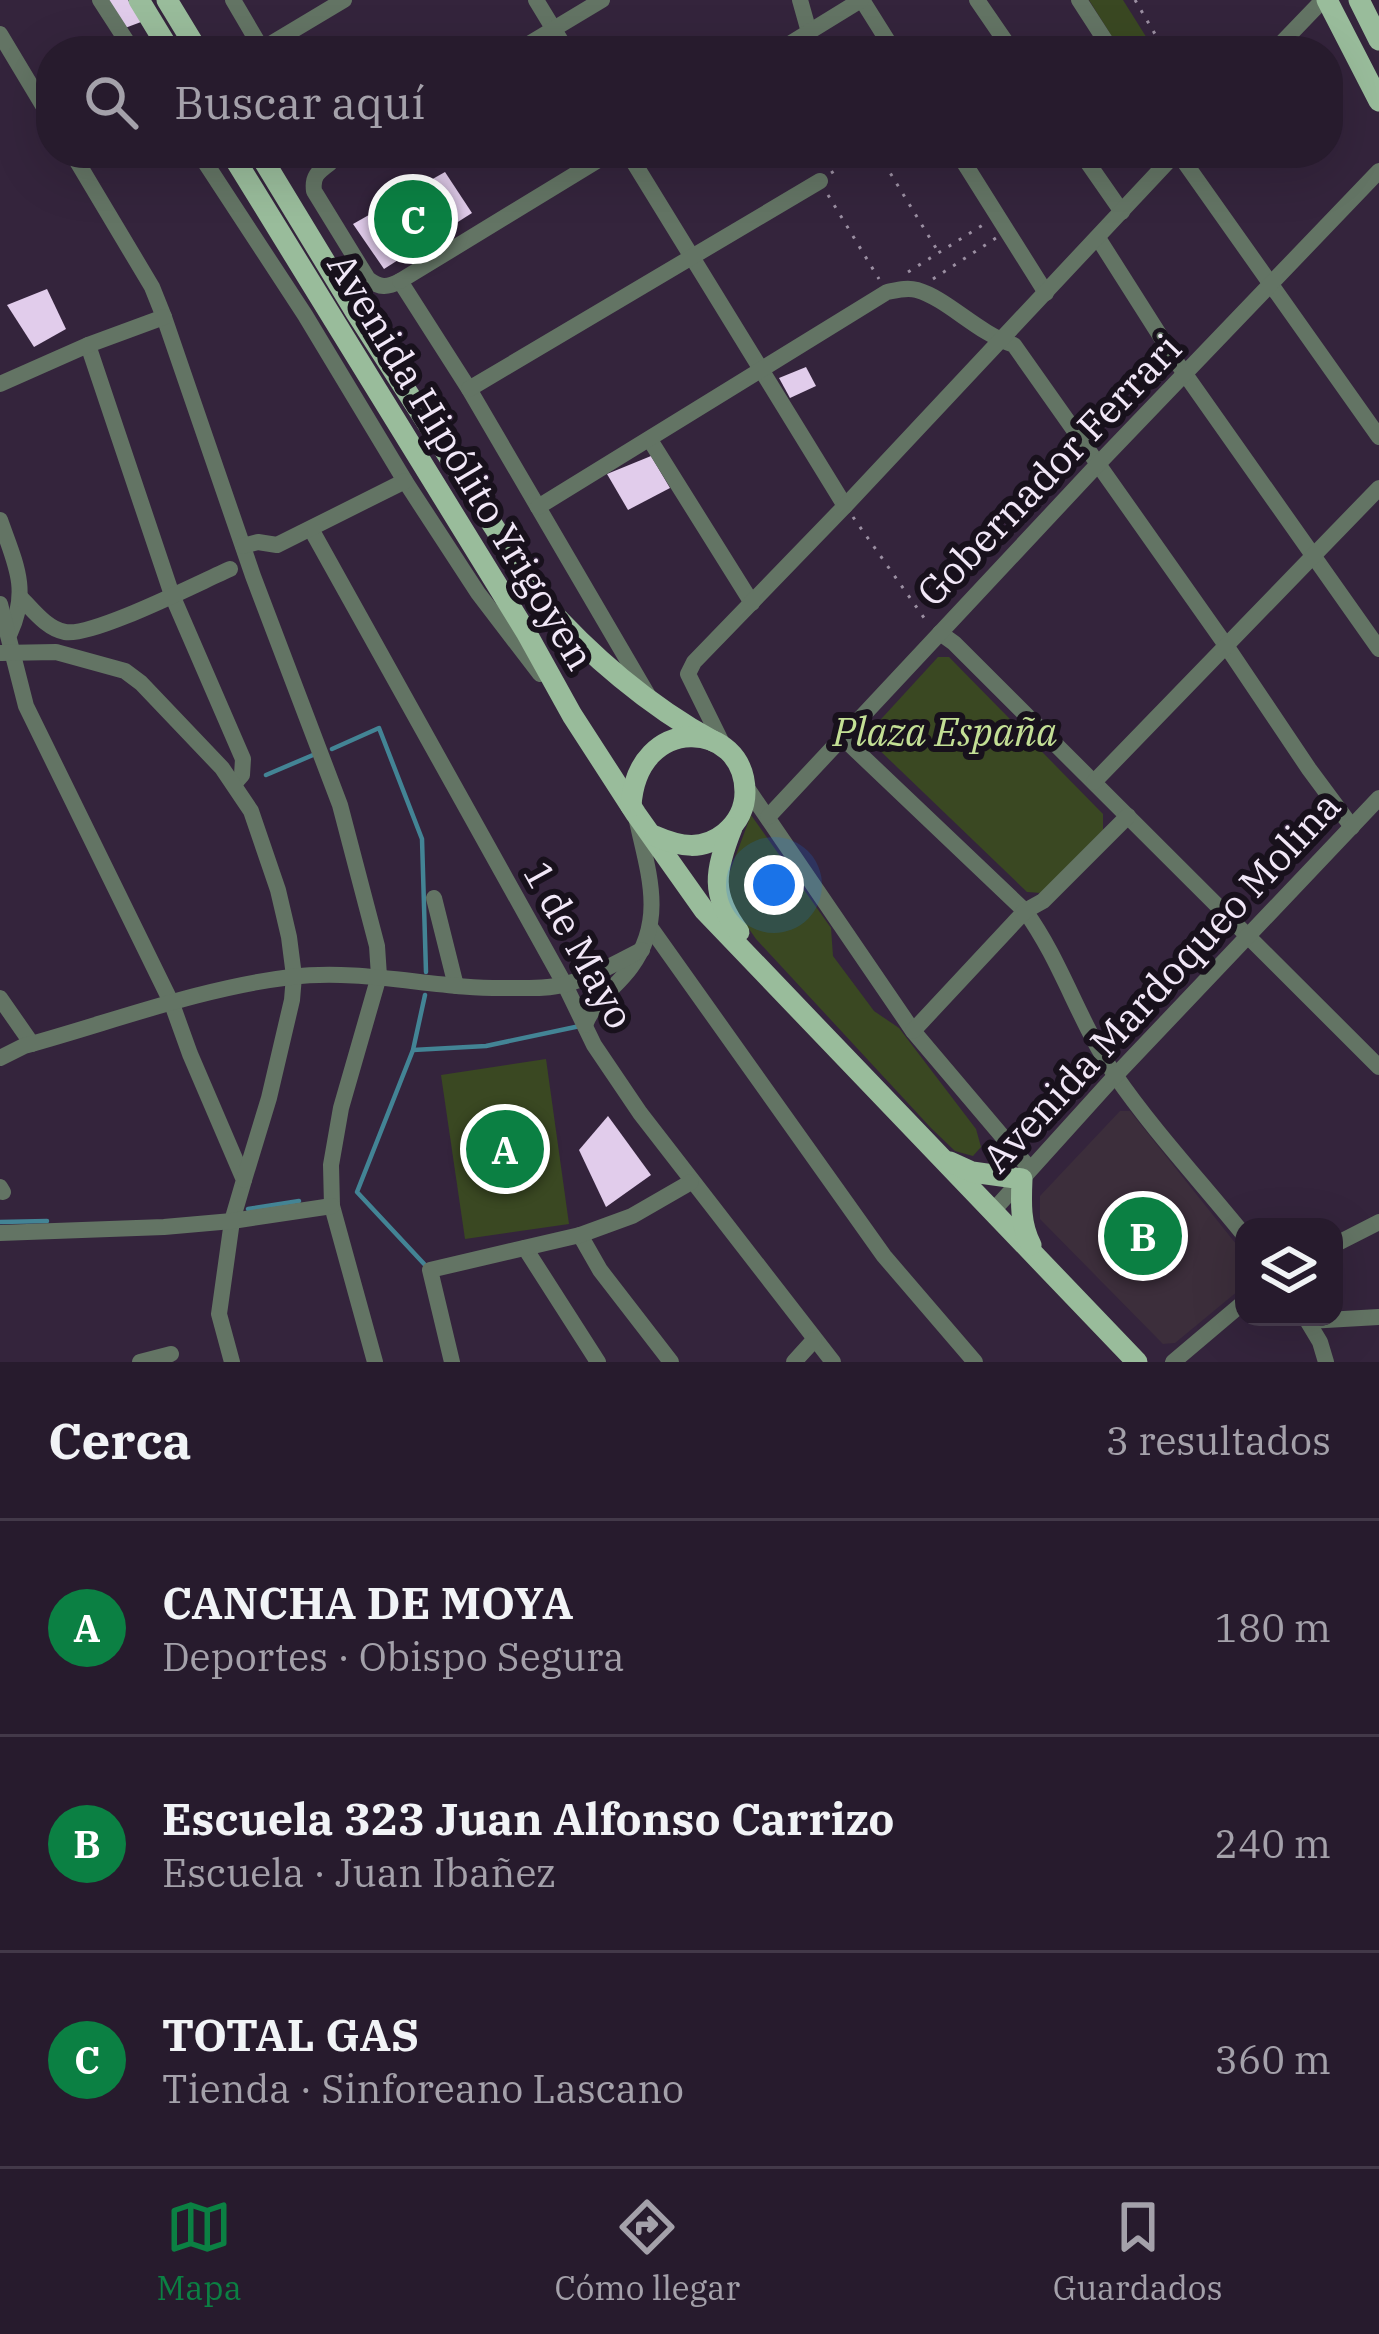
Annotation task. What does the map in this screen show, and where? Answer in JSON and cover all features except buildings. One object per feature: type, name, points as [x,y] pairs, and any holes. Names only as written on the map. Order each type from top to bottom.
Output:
[{"type":"main road","points":[[139,0],[161,36]]},
{"type":"main road","points":[[167,0],[189,36]]},
{"type":"main road","points":[[1325,0],[1379,101]]},
{"type":"main road","points":[[1359,0],[1377,32]]},
{"type":"main road","name":"Avenida Hipólito Yrigoyen","points":[[240,168],[633,810]]},
{"type":"main road","name":"Avenida Hipólito Yrigoyen","points":[[269,168],[525,578],[559,620],[652,703],[719,745]]},
{"type":"main road","points":[[775,981],[731,922],[716,881],[722,853],[741,811],[745,784],[738,764],[719,745],[696,736],[662,743],[638,770],[632,786],[633,810],[704,910],[1137,1362]]},
{"type":"main road","points":[[652,834],[690,847],[706,844],[732,826]]},
{"type":"main road","points":[[944,1159],[973,1172],[1026,1174],[1020,1208],[1026,1235],[1039,1260]]},
{"type":"street","points":[[100,0],[123,36]]},
{"type":"street","points":[[233,0],[254,36]]},
{"type":"street","points":[[285,36],[344,0]]},
{"type":"street","points":[[536,0],[558,36]]},
{"type":"street","points":[[542,36],[602,0]]},
{"type":"street","points":[[800,0],[809,32]]},
{"type":"street","points":[[802,36],[861,0],[884,36]]},
{"type":"street","points":[[977,0],[1002,36]]},
{"type":"street","points":[[1078,0],[1102,36]]},
{"type":"street","points":[[1289,36],[1325,0]]},
{"type":"street","points":[[0,34],[36,94]]},
{"type":"street","points":[[81,168],[152,287],[164,316],[340,805],[372,922],[379,976],[341,1108],[332,1166],[332,1206],[375,1362]]},
{"type":"street","points":[[209,168],[478,593],[572,715]]},
{"type":"street","points":[[320,168],[313,180],[314,191],[368,279],[389,287],[585,168]]},
{"type":"street","points":[[637,168],[845,506]]},
{"type":"street","points":[[968,168],[1046,293]]},
{"type":"street","points":[[1091,168],[1122,212]]},
{"type":"street","points":[[719,745],[688,674],[694,662],[1163,168]]},
{"type":"street","points":[[1188,168],[1379,437]]},
{"type":"street","name":"Gobernador Ferrari","points":[[768,817],[1379,171]]},
{"type":"street","points":[[469,389],[820,181]]},
{"type":"street","points":[[1098,238],[1178,364],[1379,649]]},
{"type":"street","points":[[400,281],[469,389],[652,703]]},
{"type":"street","points":[[538,507],[887,292],[917,290],[1014,345],[1352,826]]},
{"type":"street","points":[[2,377],[164,316]]},
{"type":"street","points":[[88,345],[172,595],[243,759],[242,775],[233,784]]},
{"type":"street","points":[[650,440],[752,603]]},
{"type":"street","points":[[243,546],[277,545],[404,481]]},
{"type":"street","points":[[1094,782],[1379,488]]},
{"type":"street","points":[[0,520],[20,580],[21,598],[5,644]]},
{"type":"street","name":"1 de Mayo","points":[[311,530],[616,1079],[833,1362]]},
{"type":"street","points":[[21,598],[49,626],[66,633],[98,627],[230,569]]},
{"type":"street","points":[[0,604],[5,644],[26,706],[172,1004],[244,1180]]},
{"type":"street","points":[[940,633],[1379,1066]]},
{"type":"street","points":[[5,644],[125,671],[142,683],[222,768],[251,811],[264,844],[290,937],[294,976],[274,1078],[232,1221],[219,1314],[232,1362]]},
{"type":"street","points":[[842,736],[1025,911],[1044,937],[1115,1076],[1235,1224]]},
{"type":"street","points":[[745,784],[913,1031],[1026,1174]]},
{"type":"street","name":"Avenida Mardoqueo Molina","points":[[992,1212],[1379,798]]},
{"type":"street","points":[[585,1025],[595,1004],[642,950],[653,913],[633,810]]},
{"type":"street","points":[[913,1031],[1025,911],[1042,901],[1128,816]]},
{"type":"street","points":[[434,898],[456,986]]},
{"type":"street","points":[[650,926],[884,1256],[975,1362]]},
{"type":"street","points":[[0,1058],[216,989],[294,976],[379,976],[498,988],[565,985],[642,950]]},
{"type":"street","points":[[0,998],[32,1044]]},
{"type":"street","points":[[452,1362],[430,1270],[580,1235],[632,1216],[691,1181]]},
{"type":"street","points":[[0,1233],[164,1227],[332,1206]]},
{"type":"street","points":[[1343,1240],[1379,1222]]},
{"type":"street","points":[[580,1235],[600,1270],[671,1362]]},
{"type":"street","points":[[525,1248],[598,1362]]},
{"type":"street","points":[[1173,1362],[1235,1310]]},
{"type":"street","points":[[1343,1318],[1379,1317]]},
{"type":"street","points":[[1311,1326],[1326,1362]]},
{"type":"street","points":[[794,1362],[814,1340]]},
{"type":"street","points":[[140,1362],[171,1354]]},
{"type":"path","points":[[1135,0],[1157,36]]},
{"type":"path","points":[[812,168],[887,292],[894,280],[939,253],[1003,224]]},
{"type":"path","points":[[820,181],[840,168]]},
{"type":"path","points":[[887,168],[939,253]]},
{"type":"path","points":[[917,290],[1003,224]]},
{"type":"path","points":[[845,506],[925,620],[940,633]]},
{"type":"shaded area","points":[[1120,1111],[1130,1111],[1235,1243],[1235,1293],[1175,1343],[1163,1344],[1040,1219],[1040,1196]]},
{"type":"green space","points":[[1089,0],[1123,0],[1146,36],[1112,36]]},
{"type":"green space","name":"Plaza España","points":[[938,657],[949,657],[1103,814],[1103,830],[1041,893],[1027,892],[872,743],[872,729]]},
{"type":"green space","points":[[751,815],[831,928],[833,956],[874,1011],[899,1028],[976,1129],[981,1147],[973,1156],[955,1151],[931,1128],[756,939],[733,906],[727,879]]},
{"type":"green space","points":[[546,1059],[569,1224],[465,1239],[441,1075]]},
{"type":"waterway","points":[[332,749],[379,728],[422,839],[426,972]]},
{"type":"waterway","points":[[266,775],[313,755]]},
{"type":"waterway","points":[[425,995],[413,1050],[357,1192],[426,1266]]},
{"type":"waterway","points":[[413,1050],[486,1046],[580,1026]]},
{"type":"waterway","points":[[248,1209],[299,1201]]},
{"type":"waterway","points":[[0,1222],[47,1221]]},
{"type":"place","name":"TOTAL GAS","points":[[413,219]]},
{"type":"place","name":"CANCHA DE MOYA","points":[[505,1149]]},
{"type":"place","name":"Escuela 323 Juan Alfonso Carrizo","points":[[1143,1236]]}]
